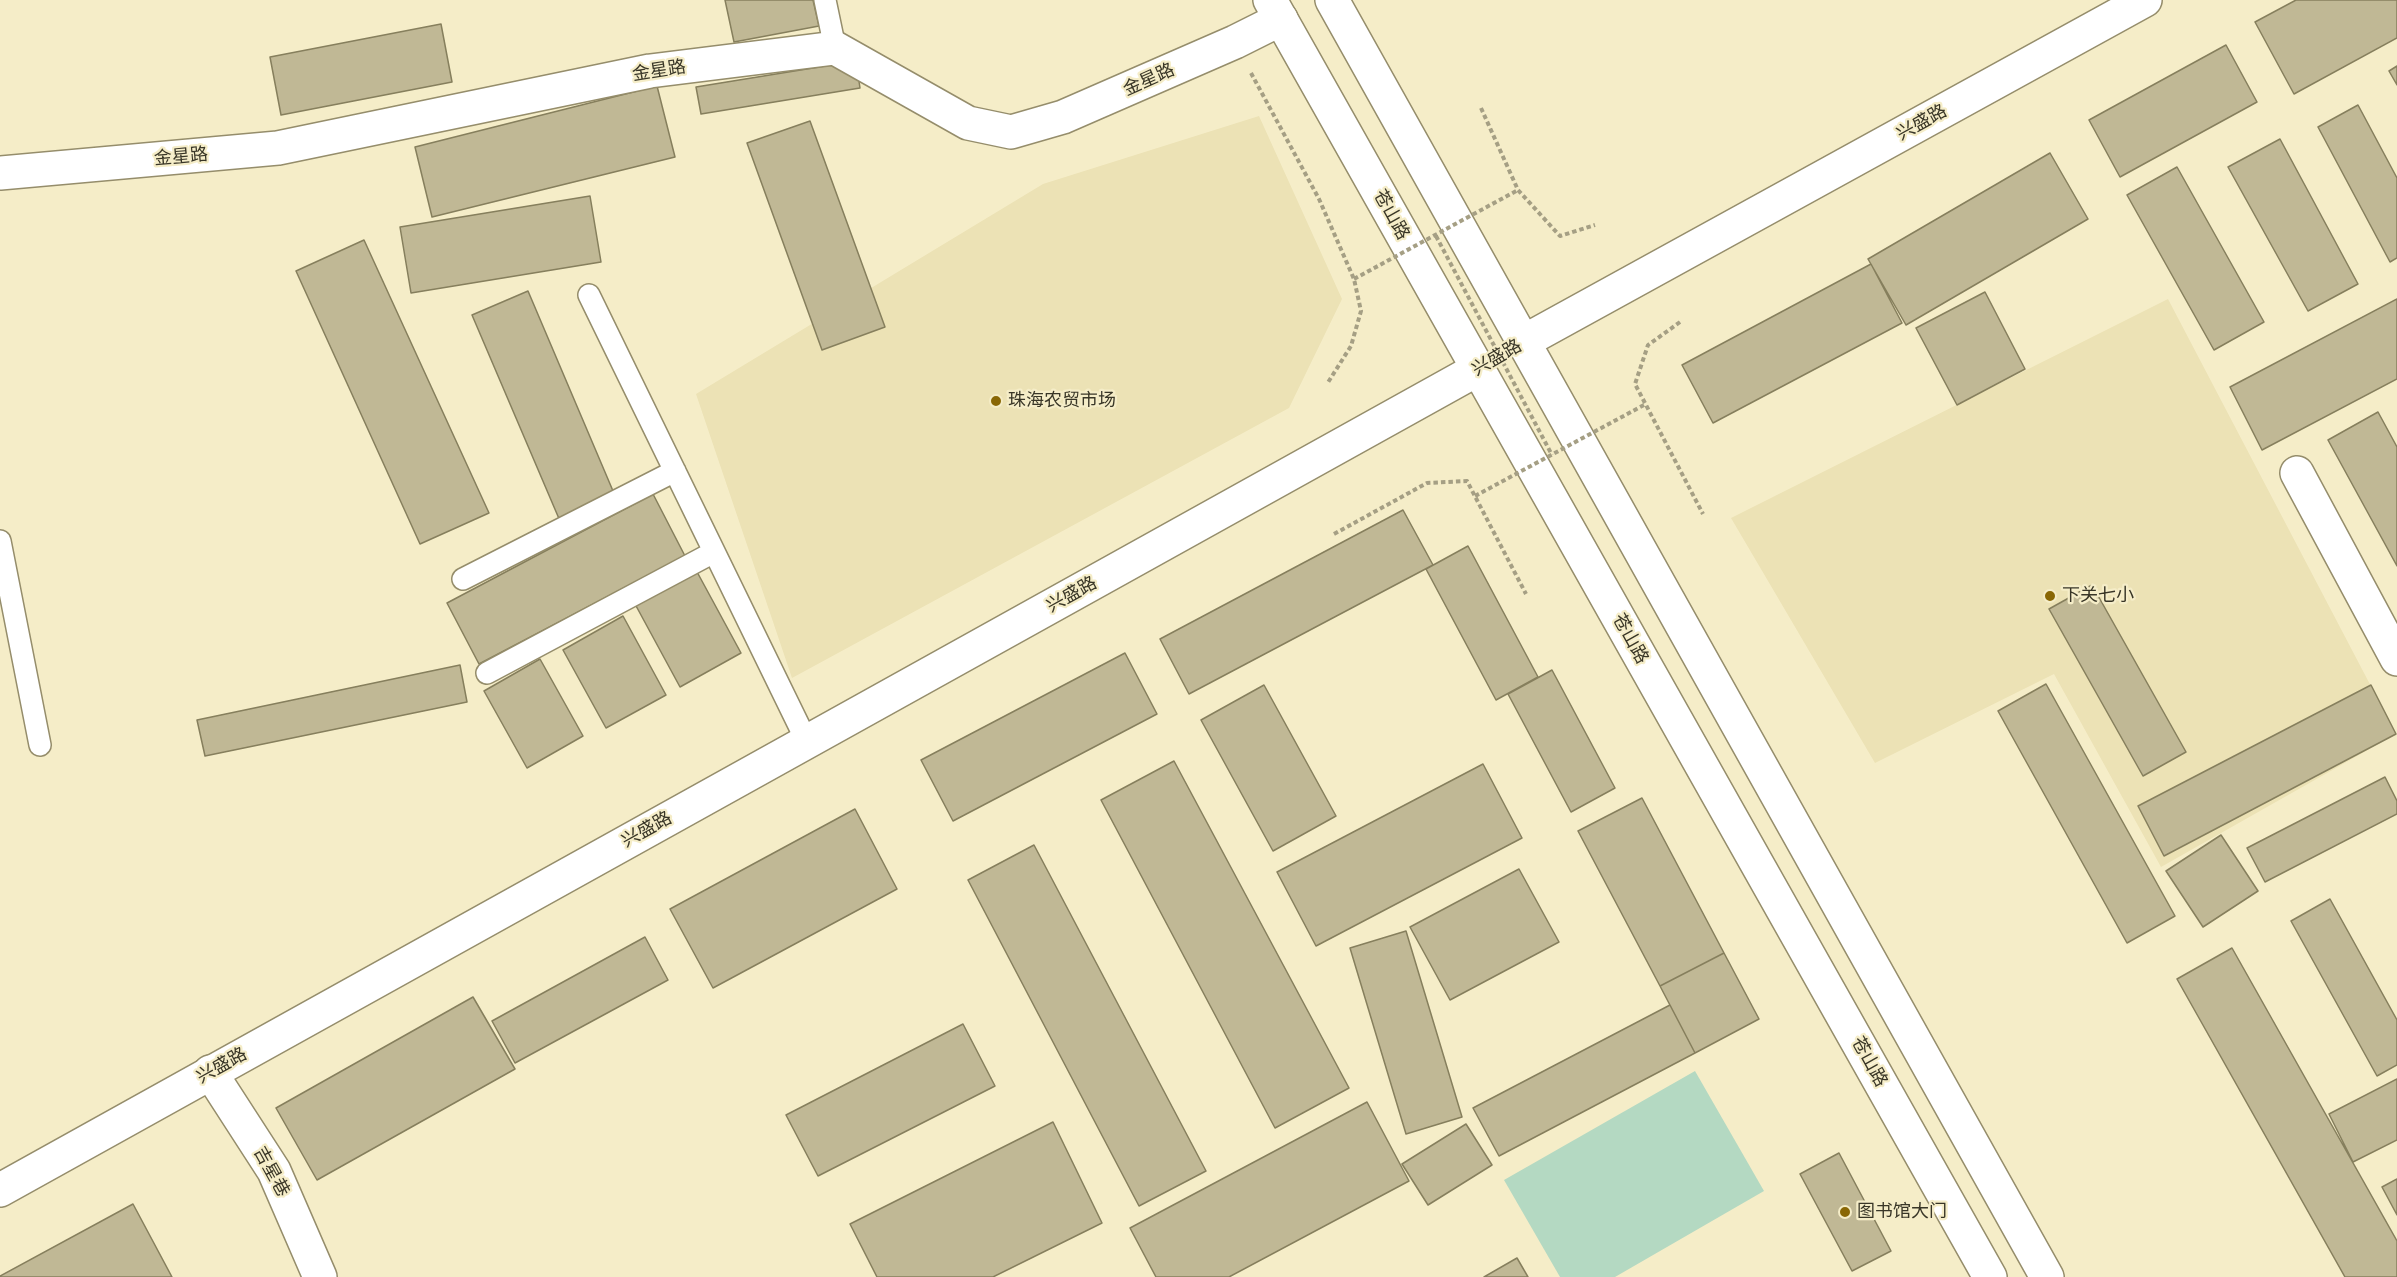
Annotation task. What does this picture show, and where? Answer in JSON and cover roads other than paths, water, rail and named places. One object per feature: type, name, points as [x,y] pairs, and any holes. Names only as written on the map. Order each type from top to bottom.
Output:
[{"type":"street","points":[[1332,0],[2047,1277]]},
{"type":"street","name":"兴盛路","points":[[0,1190],[1523,342],[2145,0]]},
{"type":"street","name":"金星路","points":[[0,173],[278,148],[650,71],[835,48],[968,123],[1011,132],[1063,117],[1235,42],[1275,9]]},
{"type":"street","name":"苍山路","points":[[1275,9],[1990,1277]]},
{"type":"street","points":[[2297,473],[2397,659]]},
{"type":"street","name":"吉星巷","points":[[210,1072],[274,1171],[320,1277]]},
{"type":"lane","points":[[825,0],[835,48]]},
{"type":"lane","points":[[590,295],[807,742]]},
{"type":"lane","points":[[463,579],[675,471]]},
{"type":"lane","points":[[0,541],[40,745]]},
{"type":"lane","points":[[487,673],[714,552]]},
{"type":"place","name":"珠海农贸市场","points":[[996,401]]},
{"type":"place","name":"下关七小","points":[[2050,596]]},
{"type":"place","name":"图书馆大门","points":[[1845,1212]]}]
